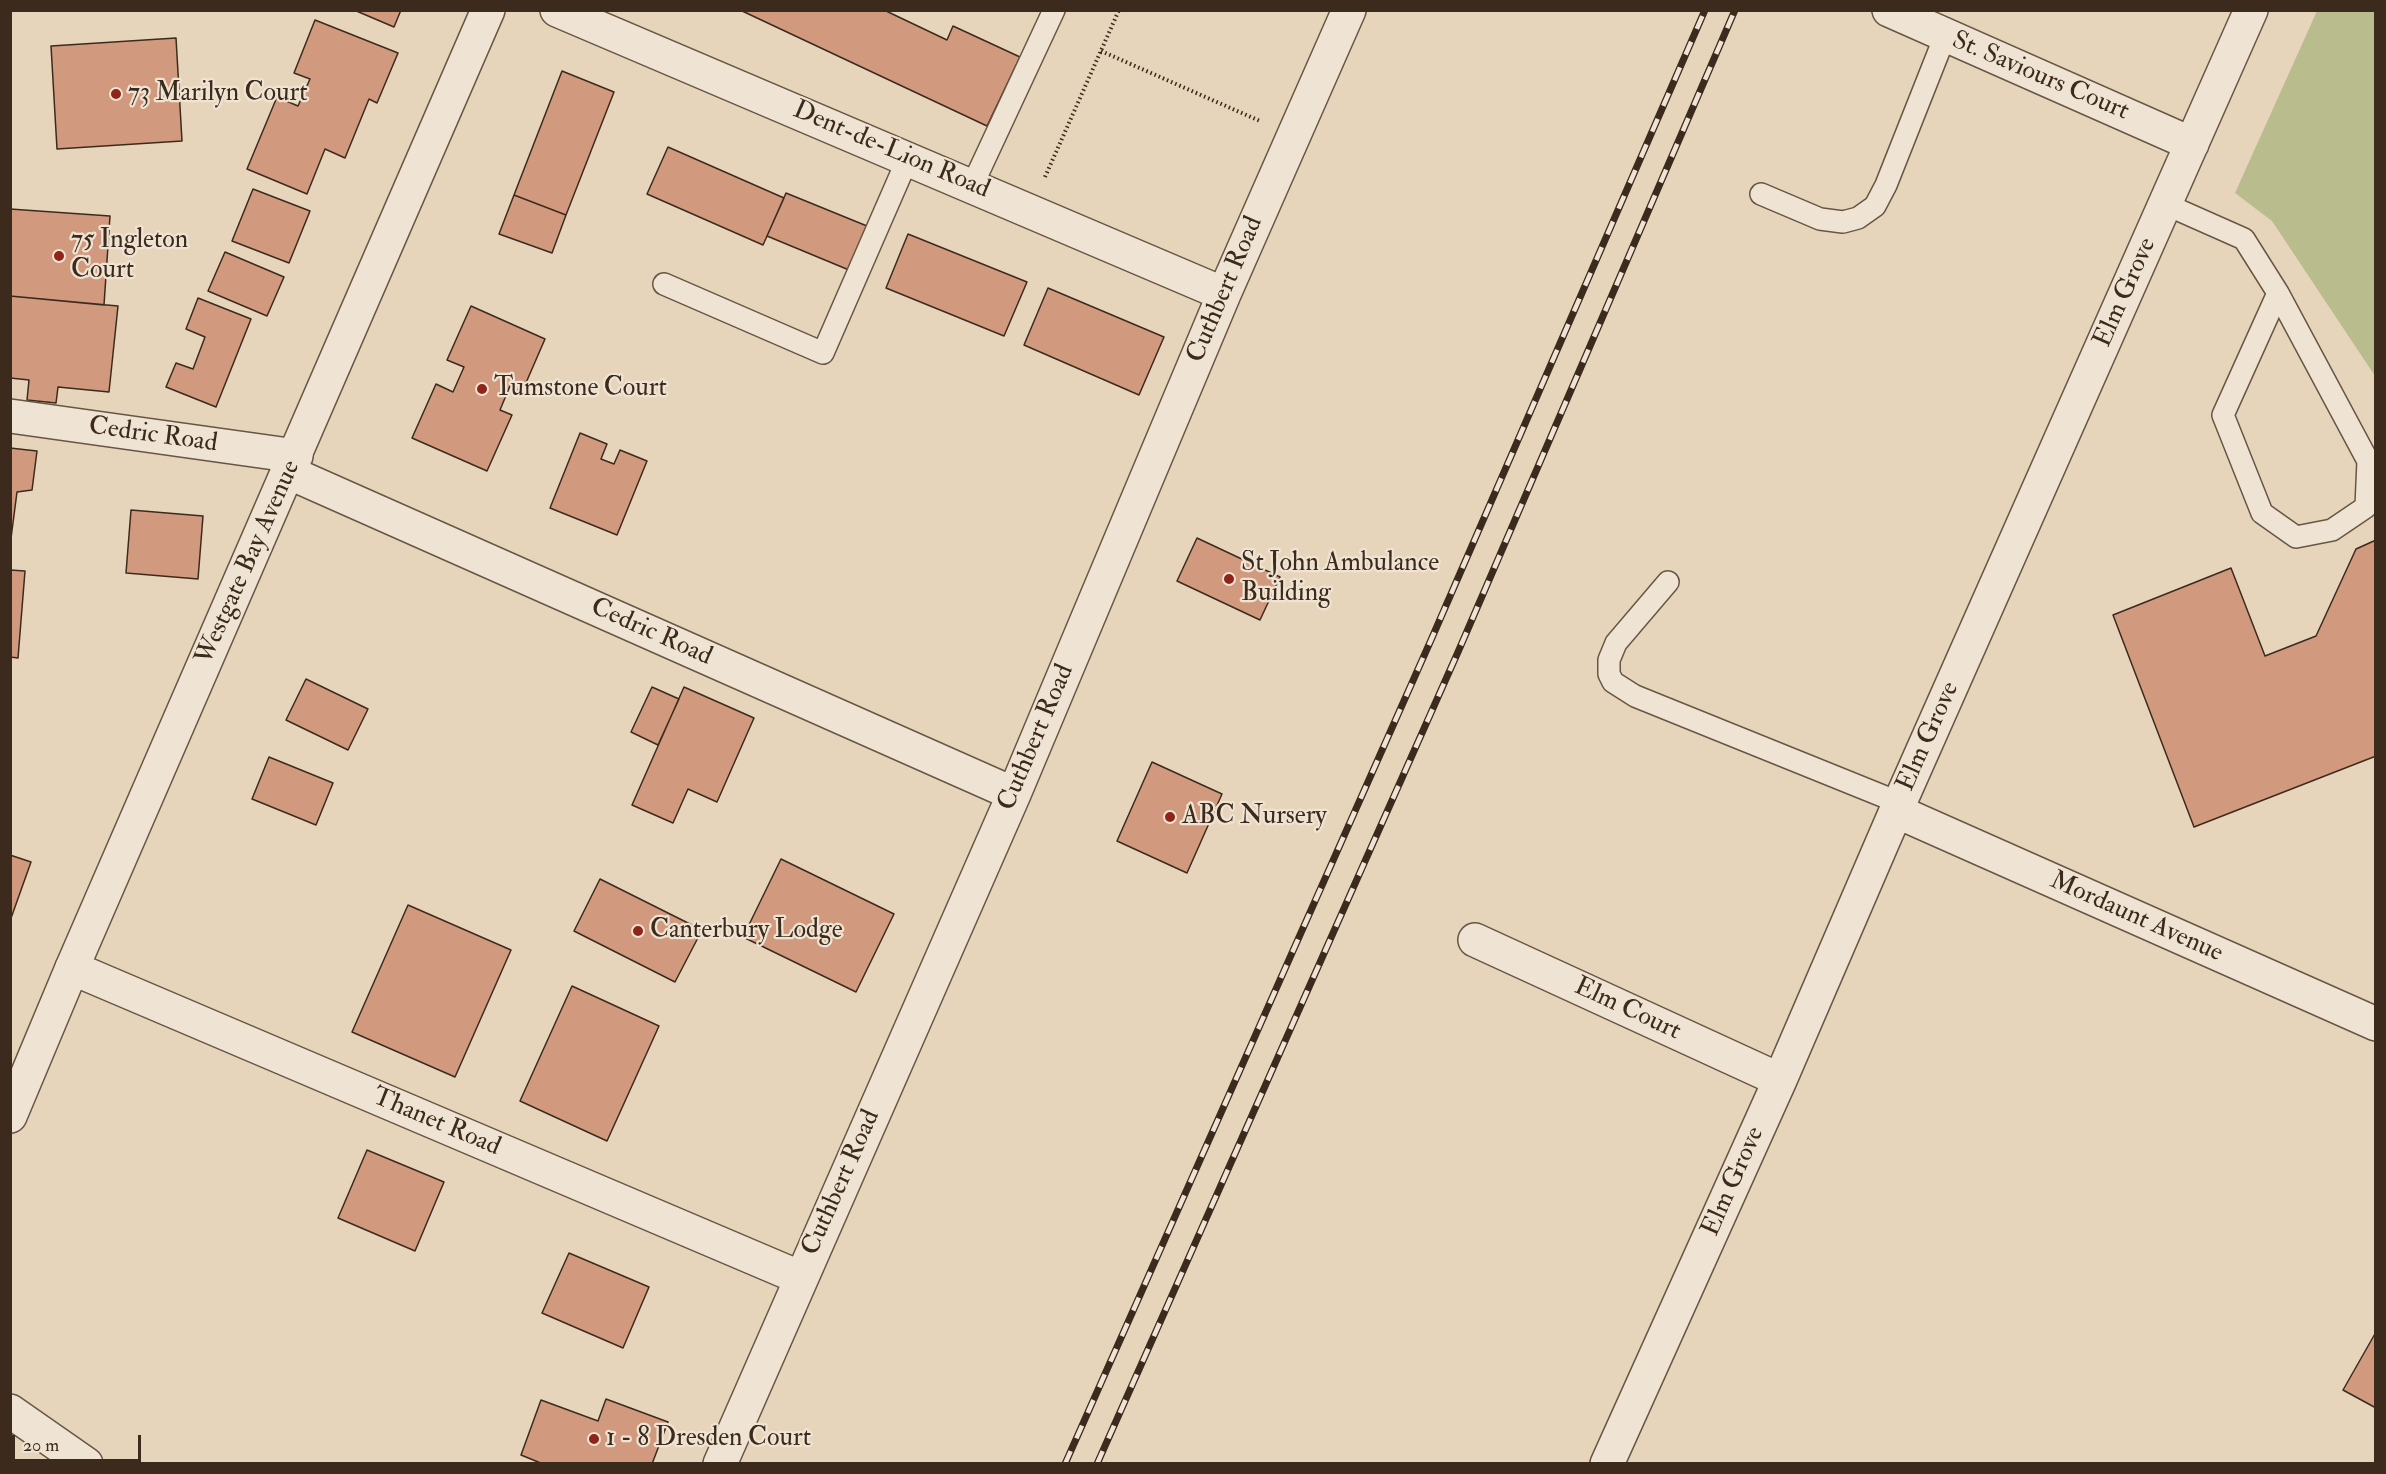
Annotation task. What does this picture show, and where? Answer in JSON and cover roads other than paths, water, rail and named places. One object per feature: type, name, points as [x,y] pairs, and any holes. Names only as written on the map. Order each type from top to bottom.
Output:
[{"type":"street","name":"Westgate Bay Avenue","points":[[10,1116],[72,968],[488,10]]},
{"type":"street","name":"Dent-de-Lion Road","points":[[556,10],[1224,294]]},
{"type":"street","name":"Cuthbert Road","points":[[720,1464],[1014,794],[1224,294],[1349,10]]},
{"type":"street","name":"St. Saviours Court","points":[[1889,10],[2192,144]]},
{"type":"street","name":"Elm Grove","points":[[1606,1464],[1780,1080],[1898,807],[2251,10]]},
{"type":"street","name":"Cedric Road","points":[[10,416],[292,464],[1014,794]]},
{"type":"street","name":"Mordaunt Avenue","points":[[1898,807],[2376,1024]]},
{"type":"street","name":"Elm Court","points":[[1475,940],[1780,1080]]},
{"type":"street","name":"Thanet Road","points":[[72,968],[801,1278]]},
{"type":"street","points":[[10,1411],[86,1464]]},
{"type":"lane","points":[[972,186],[1054,10]]},
{"type":"lane","points":[[1761,194],[1820,219],[1832,221],[1858,218],[1875,206],[1886,185],[1946,36]]},
{"type":"lane","points":[[664,284],[823,353],[908,158]]},
{"type":"lane","points":[[2165,204],[2244,238],[2278,293],[2368,461],[2366,507],[2331,530],[2296,537],[2262,513],[2223,415],[2278,293]]},
{"type":"lane","points":[[1668,582],[1616,643],[1609,660],[1609,674],[1613,682],[1635,696],[1898,807]]},
{"type":"railway","points":[[1065,1464],[1431,640],[1705,10]]},
{"type":"railway","points":[[1097,1464],[1458,652],[1735,10]]},
{"type":"place","name":"73 Marilyn Court","points":[[116,94]]},
{"type":"place","name":"75 Ingleton Court","points":[[59,256]]},
{"type":"place","name":"Tumstone Court","points":[[482,389]]},
{"type":"place","name":"St John Ambulance Building","points":[[1229,579]]},
{"type":"place","name":"ABC Nursery","points":[[1170,817]]},
{"type":"place","name":"Canterbury Lodge","points":[[638,931]]},
{"type":"place","name":"1 - 8 Dresden Court","points":[[594,1439]]}]
